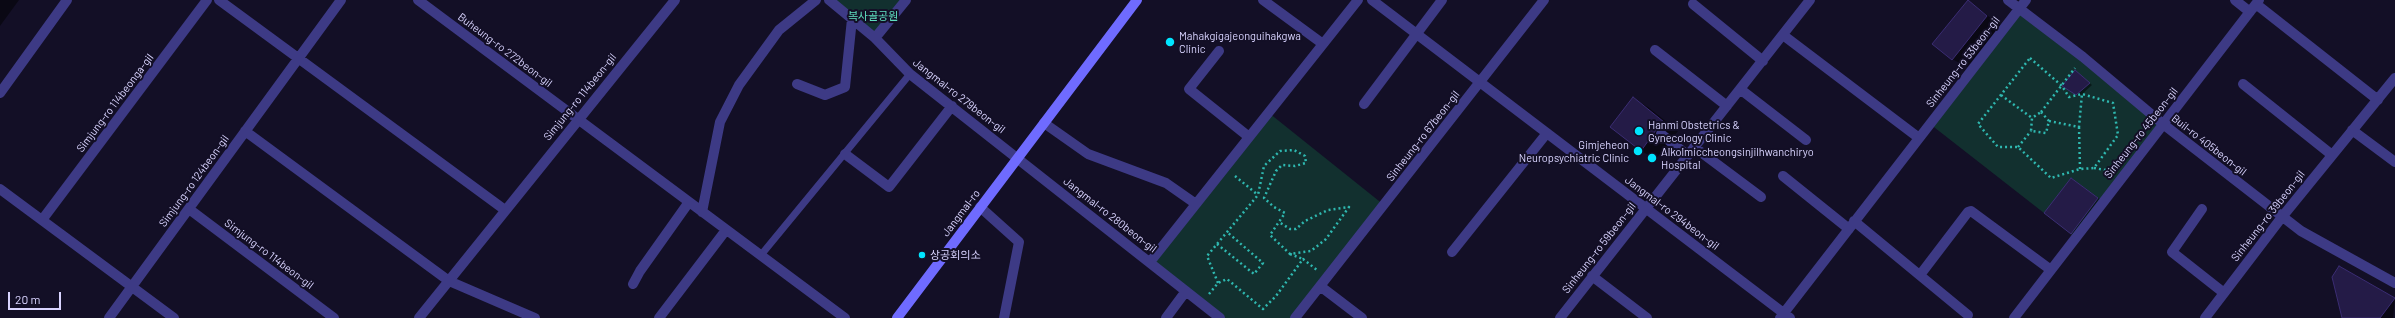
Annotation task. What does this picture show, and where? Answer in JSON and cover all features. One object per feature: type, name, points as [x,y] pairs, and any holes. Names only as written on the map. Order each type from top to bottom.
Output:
[{"type":"street","points":[[0,94],[67,0]]},
{"type":"street","name":"Simjung-ro 114beonga-gil","points":[[42,220],[207,0]]},
{"type":"street","points":[[219,0],[505,210]]},
{"type":"street","name":"Simjung-ro 124beon-gil","points":[[109,318],[341,0]]},
{"type":"street","name":"Buheung-ro 272beon-gil","points":[[418,0],[845,318]]},
{"type":"street","name":"Simjung-ro 114beon-gil","points":[[419,318],[675,0]]},
{"type":"street","points":[[702,212],[720,122],[739,85],[779,30],[816,0]]},
{"type":"street","name":"Jangmal-ro 279beon-gil","points":[[830,0],[875,38],[910,74],[1018,157]]},
{"type":"street","points":[[875,38],[906,0]]},
{"type":"street","name":"Jangmal-ro","points":[[896,318],[1137,0]]},
{"type":"street","points":[[1263,0],[1323,44]]},
{"type":"street","points":[[1150,262],[1358,0]]},
{"type":"street","name":"Jangmal-ro 294beon-gil","points":[[1372,0],[1646,208],[1784,316]]},
{"type":"street","points":[[1364,104],[1442,0]]},
{"type":"street","name":"Sinheung-ro 67beon-gil","points":[[1295,318],[1544,0]]},
{"type":"street","name":"Sinheung-ro 59beon-gil","points":[[1560,318],[1810,0]]},
{"type":"street","name":"Buil-ro 405beon-gil","points":[[2008,0],[2083,57],[2163,124],[2300,231],[2395,283]]},
{"type":"street","name":"Sinheung-ro 53beon-gil","points":[[1784,316],[1852,225],[2026,0]]},
{"type":"street","points":[[2235,0],[2255,5],[2378,100]]},
{"type":"street","points":[[1693,4],[1762,61]]},
{"type":"street","name":"Sinheung-ro 45beon-gil","points":[[2014,318],[2255,5]]},
{"type":"street","points":[[797,84],[825,94],[845,87],[852,19]]},
{"type":"street","points":[[1783,35],[1919,138]]},
{"type":"street","points":[[1655,50],[1727,106]]},
{"type":"street","points":[[1219,51],[1189,89],[1249,137]]},
{"type":"street","name":"Sinheung-ro 39beon-gil","points":[[2205,318],[2282,217],[2395,78]]},
{"type":"street","points":[[2243,84],[2332,155]]},
{"type":"street","points":[[1740,89],[1806,140]]},
{"type":"street","points":[[844,154],[889,187],[952,106]]},
{"type":"street","points":[[1044,122],[1088,154],[1166,183],[1196,204]]},
{"type":"street","points":[[2352,130],[2395,162]]},
{"type":"street","points":[[245,131],[448,281],[535,318]]},
{"type":"street","points":[[1452,252],[1547,133]]},
{"type":"street","points":[[1661,134],[1687,155]]},
{"type":"street","points":[[1694,147],[1761,197]]},
{"type":"street","name":"Jangmal-ro 280beon-gil","points":[[1018,157],[1220,318]]},
{"type":"street","points":[[1783,176],[1920,276],[1968,315]]},
{"type":"street","points":[[0,189],[174,318]]},
{"type":"street","points":[[633,284],[640,271],[689,202]]},
{"type":"street","points":[[980,207],[1018,242],[1004,318]]},
{"type":"street","name":"Simjung-ro 114beon-gil","points":[[189,209],[334,318]]},
{"type":"street","points":[[2202,209],[2172,252],[2224,293]]},
{"type":"street","points":[[1920,276],[1968,212],[1971,211],[2051,270]]},
{"type":"street","points":[[659,318],[726,230]]},
{"type":"street","points":[[1592,276],[1647,318]]},
{"type":"street","points":[[1320,286],[1362,318]]},
{"type":"street","points":[[1166,318],[1186,291]]},
{"type":"lane","points":[[761,255],[910,74]]},
{"type":"path","points":[[2032,118],[2041,112],[2083,57]]},
{"type":"path","points":[[2030,58],[2062,86],[2069,97],[2082,94],[2113,103],[2118,135],[2094,168],[2080,169],[2050,178],[2018,147],[1998,147],[1978,124],[2030,58]]},
{"type":"path","points":[[2080,169],[2079,127],[2082,94]]},
{"type":"path","points":[[2001,95],[2032,118]]},
{"type":"path","points":[[2041,112],[2049,121],[2079,127]]},
{"type":"path","points":[[2018,147],[2031,131],[2032,118]]},
{"type":"path","points":[[2031,131],[2046,134],[2049,121]]},
{"type":"path","points":[[1218,283],[1207,256],[1258,195],[1264,166],[1280,151],[1294,150],[1305,156],[1306,163],[1295,166],[1282,165],[1276,171],[1264,198],[1274,207],[1285,213],[1270,235],[1290,254],[1303,259],[1327,278]]},
{"type":"path","points":[[1225,168],[1258,195]]},
{"type":"path","points":[[1279,222],[1290,229],[1296,229],[1305,221],[1328,210],[1349,207],[1341,221],[1326,239],[1311,251],[1290,254]]},
{"type":"path","points":[[1217,244],[1254,274],[1263,262],[1227,232]]},
{"type":"path","points":[[1201,302],[1218,283],[1227,279],[1243,290],[1262,309],[1276,296],[1303,259]]},
{"type":"green space","name":"복사골공원","points":[[829,0],[906,0],[875,38]]},
{"type":"green space","points":[[2019,9],[2163,124],[2076,238],[1930,124]]},
{"type":"green space","points":[[1269,113],[1384,205],[1295,318],[1220,318],[1150,262]]},
{"type":"building","points":[[1968,0],[1987,16],[1952,60],[1932,44]]},
{"type":"building","points":[[2075,70],[2090,83],[2076,95],[2062,86]]},
{"type":"building","points":[[1633,97],[1664,122],[1656,130],[1641,151],[1610,127]]},
{"type":"building","points":[[2071,178],[2098,198],[2071,234],[2044,213]]},
{"type":"building","points":[[2339,266],[2395,298],[2380,318],[2342,318],[2332,277]]},
{"type":"place","name":"Mahakgigajeonguihakgwa Clinic","points":[[1170,42]]},
{"type":"place","name":"Hanmi Obstetrics & Gynecology Clinic","points":[[1639,131]]},
{"type":"place","name":"Gimjeheon Neuropsychiatric Clinic","points":[[1638,151]]},
{"type":"place","name":"Alkolmiccheongsinjilhwanchiryo Hospital","points":[[1652,158]]},
{"type":"place","name":"상공회의소","points":[[922,255]]}]
